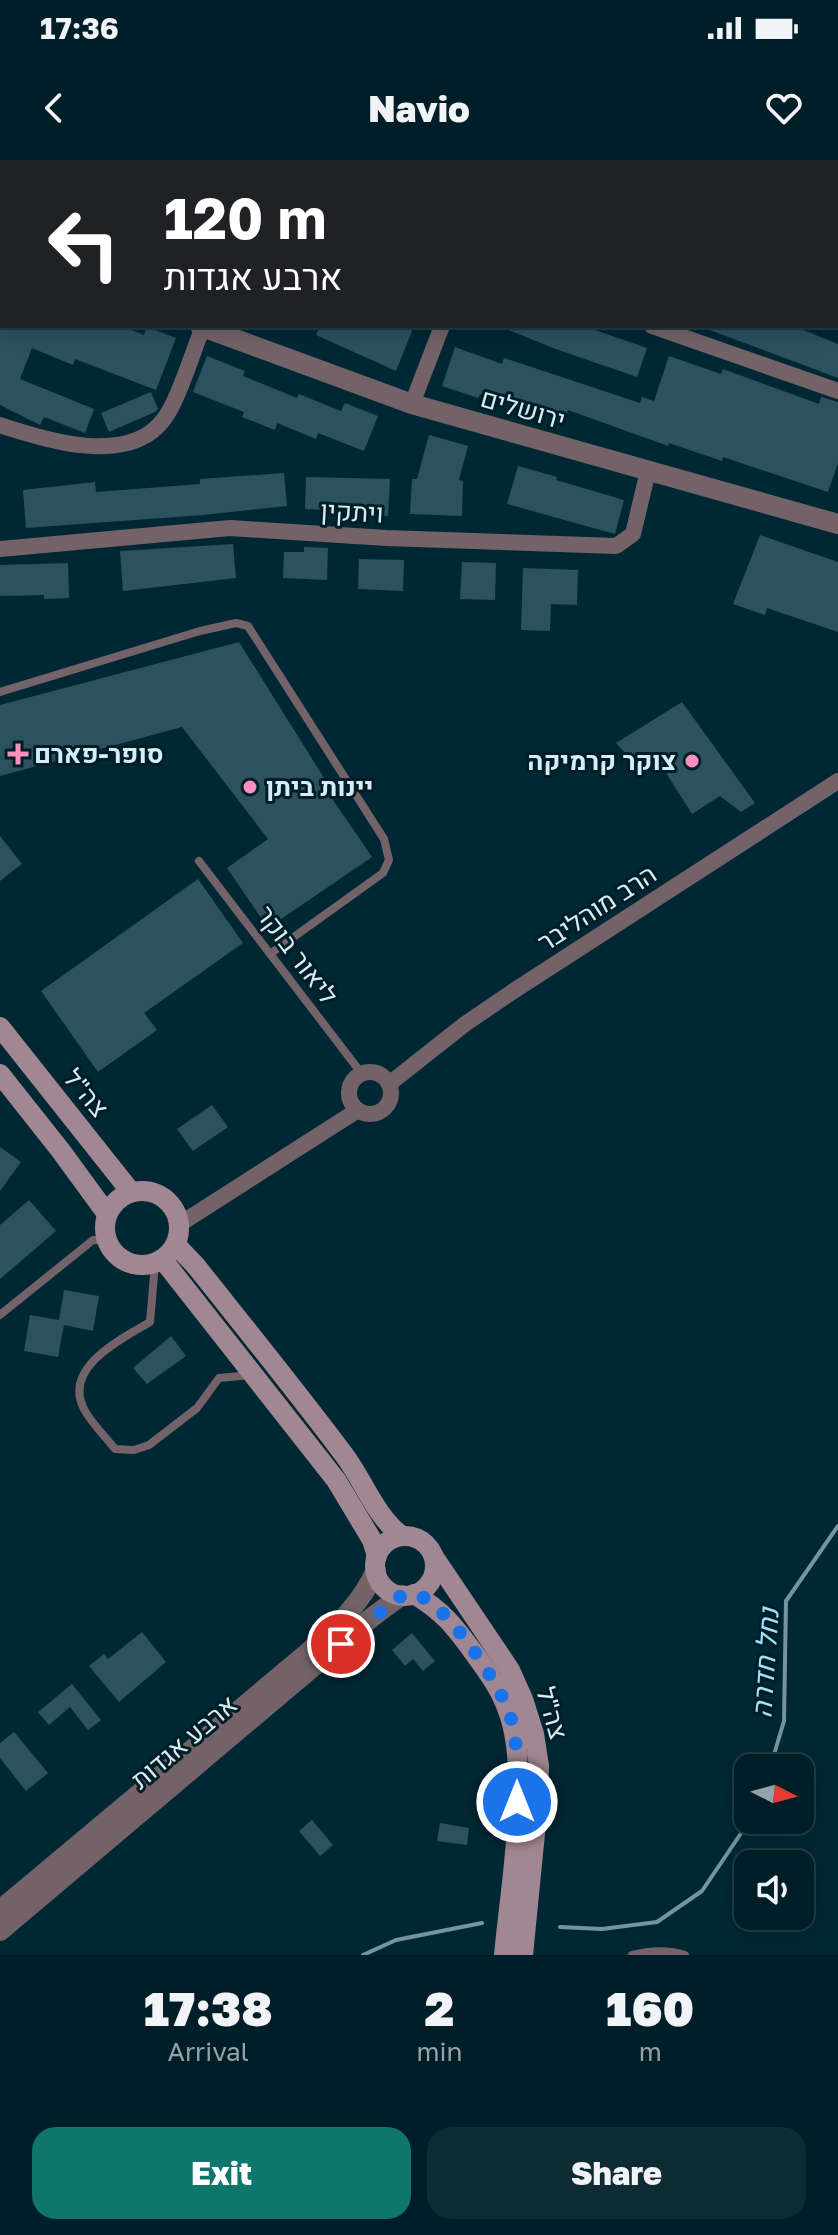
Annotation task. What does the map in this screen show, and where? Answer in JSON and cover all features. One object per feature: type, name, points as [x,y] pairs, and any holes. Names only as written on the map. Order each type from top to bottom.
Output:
[{"type":"main road","name":"צה\"ל","points":[[0,1027],[131,1192]]},
{"type":"main road","points":[[0,1074],[107,1214]]},
{"type":"main road","points":[[141,1190],[163,1196],[177,1213],[168,1248],[145,1266],[118,1257],[107,1241],[107,1214],[116,1201],[131,1192],[141,1190]]},
{"type":"main road","points":[[168,1248],[254,1375],[349,1498],[372,1540],[377,1563],[382,1583],[388,1590],[408,1594],[429,1584],[433,1576],[434,1557],[417,1538],[402,1536],[388,1541],[377,1563]]},
{"type":"main road","points":[[168,1248],[196,1266],[326,1431],[388,1523],[402,1536]]},
{"type":"main road","name":"צה\"ל","points":[[434,1557],[510,1670],[534,1734],[539,1766],[538,1803],[523,1955]]},
{"type":"main road","name":"צה\"ל","points":[[408,1594],[438,1609],[452,1622],[496,1684],[509,1712],[518,1772],[504,1955]]},
{"type":"street","points":[[0,425],[45,440],[78,445],[108,446],[133,441],[154,431],[166,418],[202,328]]},
{"type":"street","name":"ירושלים","points":[[205,328],[412,404],[838,524]]},
{"type":"street","points":[[412,404],[441,328]]},
{"type":"street","points":[[658,328],[838,391]]},
{"type":"street","name":"ויתקין","points":[[0,549],[230,528],[386,538],[616,546],[633,534],[648,471]]},
{"type":"street","name":"הרב מוהליבר","points":[[389,1084],[465,1024],[512,992],[838,781]]},
{"type":"street","points":[[375,1073],[389,1084],[391,1098],[383,1109],[371,1114],[353,1105],[352,1084],[362,1074],[375,1073]]},
{"type":"street","points":[[168,1248],[358,1110]]},
{"type":"street","name":"ארבע אגדות","points":[[0,1910],[305,1655],[367,1591],[377,1563]]},
{"type":"street","name":"ארבע אגדות","points":[[0,1931],[371,1618],[408,1594]]},
{"type":"lane","points":[[0,692],[200,631],[236,623],[248,626],[384,839],[389,860],[383,873],[270,954]]},
{"type":"lane","name":"ליאור בוקר","points":[[199,861],[362,1074]]},
{"type":"lane","points":[[0,1315],[93,1240],[107,1241]]},
{"type":"lane","points":[[168,1248],[150,1322],[109,1346],[85,1371],[81,1390],[83,1407],[115,1449],[134,1450],[149,1445],[197,1408],[219,1378],[254,1375]]},
{"type":"lane","points":[[632,1955],[651,1951],[685,1955]]},
{"type":"building","points":[[0,328],[126,328],[144,335],[150,328],[176,338],[156,390],[75,359],[73,365],[32,348],[20,379],[94,409],[85,433],[44,417],[40,425],[0,405]]},
{"type":"building","points":[[319,328],[413,328],[396,371],[316,335]]},
{"type":"building","points":[[504,328],[596,328],[647,348],[637,377]]},
{"type":"building","points":[[704,328],[798,328],[838,344],[838,378]]},
{"type":"building","points":[[455,347],[502,364],[504,358],[640,403],[642,397],[654,401],[669,356],[721,374],[723,369],[819,404],[821,397],[838,402],[838,463],[828,492],[723,457],[722,461],[669,443],[668,446],[568,410],[566,417],[523,402],[521,408],[480,394],[478,398],[442,386]]},
{"type":"building","points":[[207,356],[245,371],[243,376],[297,398],[299,394],[341,411],[345,403],[378,416],[364,451],[318,433],[316,439],[277,423],[275,430],[242,417],[244,412],[193,392]]},
{"type":"building","points":[[151,392],[158,409],[155,412],[109,432],[101,413]]},
{"type":"building","points":[[429,435],[468,446],[459,480],[463,481],[462,516],[410,514],[412,479],[417,479]]},
{"type":"building","points":[[518,466],[624,500],[615,534],[507,504]]},
{"type":"building","points":[[284,473],[287,506],[26,528],[23,490],[95,482],[96,492],[200,484],[200,479]]},
{"type":"building","points":[[306,477],[390,479],[388,516],[369,515],[369,511],[305,509]]},
{"type":"building","points":[[760,535],[838,562],[838,632],[767,608],[765,615],[733,604]]},
{"type":"building","points":[[233,544],[236,578],[123,591],[120,551]]},
{"type":"building","points":[[304,547],[328,548],[327,580],[283,578],[284,552],[304,552]]},
{"type":"building","points":[[359,559],[404,560],[403,591],[358,589]]},
{"type":"building","points":[[462,562],[496,563],[495,600],[460,599]]},
{"type":"building","points":[[68,563],[69,598],[0,596],[0,565]]},
{"type":"building","points":[[523,568],[578,570],[577,605],[551,604],[550,631],[521,630]]},
{"type":"building","points":[[239,642],[324,778],[320,781],[372,857],[268,928],[227,868],[268,839],[182,727],[0,776],[0,705]]},
{"type":"building","name":"צוקר קרמיקה","points":[[682,702],[755,803],[741,812],[720,796],[692,814],[656,757],[636,765],[616,743]]},
{"type":"building","points":[[0,836],[22,864],[0,881]]},
{"type":"building","points":[[198,879],[243,943],[144,1013],[157,1030],[98,1072],[41,991]]},
{"type":"building","points":[[212,1105],[228,1127],[193,1151],[177,1129]]},
{"type":"building","points":[[0,1147],[21,1162],[0,1191]]},
{"type":"building","points":[[29,1200],[56,1231],[0,1279],[0,1225]]},
{"type":"building","points":[[64,1290],[99,1296],[93,1331],[64,1325],[58,1357],[24,1351],[30,1315],[59,1320]]},
{"type":"building","points":[[171,1336],[186,1356],[147,1384],[133,1368]]},
{"type":"building","points":[[142,1632],[166,1662],[119,1702],[89,1666],[104,1654],[108,1659]]},
{"type":"building","points":[[412,1633],[435,1661],[423,1671],[413,1659],[405,1666],[392,1650]]},
{"type":"building","points":[[72,1684],[101,1720],[88,1730],[70,1707],[49,1725],[38,1712]]},
{"type":"building","points":[[14,1732],[48,1773],[26,1791],[0,1758],[0,1743]]},
{"type":"building","points":[[312,1820],[333,1845],[320,1856],[299,1831]]},
{"type":"building","points":[[440,1823],[469,1828],[467,1845],[437,1841]]},
{"type":"waterway","name":"נחל חדרה","points":[[774,1754],[784,1721],[786,1601],[838,1526]]},
{"type":"waterway","name":"נחל חדרה","points":[[560,1927],[602,1929],[657,1922],[702,1891],[741,1834]]},
{"type":"waterway","name":"נחל חדרה","points":[[363,1955],[396,1940],[482,1923]]},
{"type":"place","name":"סופר-פארם","points":[[18,754]]},
{"type":"place","name":"צוקר קרמיקה","points":[[692,761]]},
{"type":"place","name":"יינות ביתן","points":[[250,787]]},
{"type":"route","points":[[341,1644],[402,1595],[414,1594],[438,1609],[452,1622],[496,1684],[509,1712],[518,1772],[517,1802]]}]
